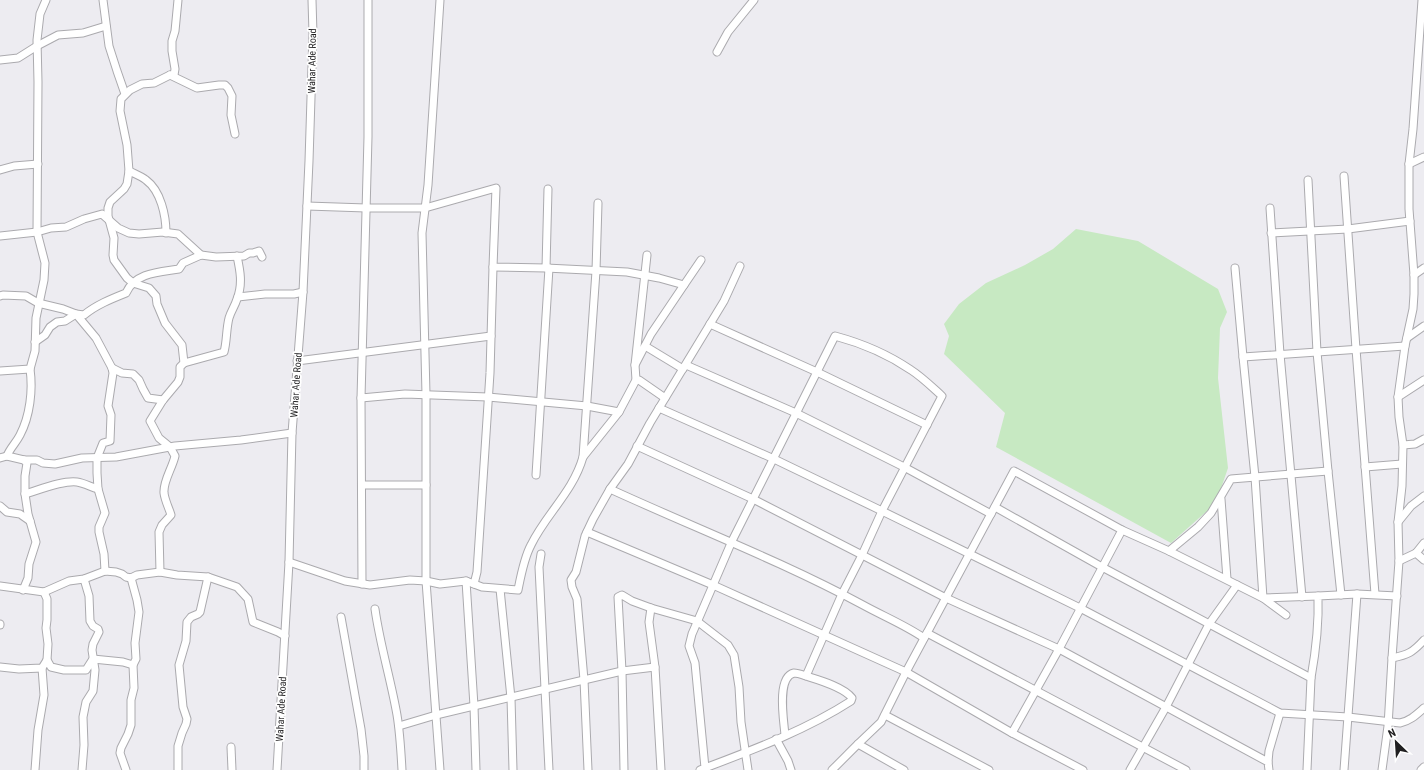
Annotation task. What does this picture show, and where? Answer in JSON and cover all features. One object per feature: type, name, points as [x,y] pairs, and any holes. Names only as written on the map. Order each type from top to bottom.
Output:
[{"type":"street","points":[[46,0],[40,14],[37,46],[37,232],[44,263],[44,280],[36,318],[35,342],[30,369],[31,389],[26,417],[21,434],[16,443],[4,457],[37,460],[43,463],[55,464],[82,458],[116,457],[170,447],[292,433]]},
{"type":"street","points":[[103,0],[107,38],[112,59],[125,94]]},
{"type":"street","points":[[178,0],[176,26],[172,41],[175,69],[174,75],[170,75],[154,83],[142,84],[125,94],[121,99],[120,111],[127,145],[129,172],[127,184],[124,189],[110,202],[108,208],[109,220],[114,238],[114,260],[122,272],[133,283],[149,288],[156,296],[157,304],[165,323],[182,345],[184,363]]},
{"type":"street","name":"Wahar Ade Road","points":[[277,770],[289,562],[292,433],[303,292],[307,206],[313,34],[312,0]]},
{"type":"street","points":[[362,584],[361,398],[368,129],[368,0]]},
{"type":"street","points":[[440,0],[428,184],[422,233],[426,394],[426,581],[440,770]]},
{"type":"street","points":[[717,52],[728,32],[754,0]]},
{"type":"street","points":[[1382,770],[1388,721],[1399,561],[1398,522],[1402,486],[1403,445],[1398,397],[1413,309],[1414,275],[1410,221],[1409,164],[1422,26],[1422,0]]},
{"type":"street","points":[[0,60],[18,58],[58,35],[84,33],[106,26]]},
{"type":"street","points":[[170,75],[197,88],[219,84],[225,85],[232,96],[231,115],[235,134]]},
{"type":"street","points":[[1409,164],[1424,157]]},
{"type":"street","points":[[0,170],[14,166],[38,164]]},
{"type":"street","points":[[129,172],[147,181],[155,189],[166,221],[166,232]]},
{"type":"street","points":[[1344,176],[1375,594]]},
{"type":"street","points":[[1308,180],[1317,352],[1341,595]]},
{"type":"street","points":[[307,206],[425,208],[496,188],[488,397],[478,572],[474,584]]},
{"type":"street","points":[[536,475],[547,268],[548,189]]},
{"type":"street","points":[[289,562],[338,578],[370,585],[410,580],[440,584],[466,581],[482,587],[518,590],[530,545],[557,507],[579,471],[584,457],[596,271],[598,203]]},
{"type":"street","points":[[1270,208],[1280,354],[1302,597]]},
{"type":"street","points":[[0,236],[66,227],[102,214],[118,228],[129,233],[139,234],[146,232],[166,232],[178,234],[201,255]]},
{"type":"street","points":[[1271,233],[1348,229],[1410,221]]},
{"type":"street","points":[[0,296],[3,294],[26,296],[38,303],[84,315],[95,306],[101,305],[126,293],[133,283],[153,272],[179,269],[184,263],[201,255],[216,257],[244,256],[248,253],[259,251],[262,257]]},
{"type":"street","points":[[584,457],[619,412],[636,380],[635,365],[647,255]]},
{"type":"street","points":[[160,572],[159,532],[162,524],[171,515],[164,492],[165,484],[173,466],[175,456],[170,447],[159,438],[150,421],[163,400],[178,382],[180,377],[180,367],[184,363],[224,352],[231,310],[238,297],[241,278],[237,256]]},
{"type":"street","points":[[635,365],[651,334],[701,260]]},
{"type":"street","points":[[588,770],[584,680],[577,599],[571,580],[576,572],[587,532],[593,519],[610,489],[628,464],[650,422],[724,301],[740,266]]},
{"type":"street","points":[[493,267],[627,272],[659,278],[684,285]]},
{"type":"street","points":[[1235,268],[1255,477],[1263,598]]},
{"type":"street","points":[[1414,275],[1424,268]]},
{"type":"street","points":[[238,297],[265,294],[294,294],[303,292]]},
{"type":"street","points":[[35,342],[46,335],[50,327],[57,322],[65,321],[76,314]]},
{"type":"street","points":[[76,314],[96,338],[112,368],[113,373],[108,406],[111,416],[110,441],[103,443],[97,458],[98,489],[105,513],[99,527],[104,554],[105,571]]},
{"type":"street","points":[[710,324],[818,372],[927,425]]},
{"type":"street","points":[[1407,338],[1424,326]]},
{"type":"street","points":[[297,361],[491,336]]},
{"type":"street","points":[[785,735],[782,692],[788,677],[792,674],[796,673],[827,683],[849,694],[852,698],[851,701],[827,716],[746,753],[703,769],[695,663],[689,646],[697,621],[732,541],[835,336],[850,340],[901,364],[913,371],[942,396],[904,466],[882,511],[842,594],[806,676]]},
{"type":"street","points":[[645,346],[684,367],[796,413],[904,466],[991,514]]},
{"type":"street","points":[[1243,357],[1406,346]]},
{"type":"street","points":[[112,368],[122,373],[133,374],[139,380],[142,389],[148,398],[163,400]]},
{"type":"street","points":[[0,371],[30,369]]},
{"type":"street","points":[[636,380],[639,380],[665,398]]},
{"type":"street","points":[[1398,397],[1424,380]]},
{"type":"street","points":[[361,398],[405,394],[488,397],[587,406],[619,412]]},
{"type":"street","points":[[659,408],[774,459],[1080,608],[1280,713],[1348,717],[1400,723],[1407,722],[1415,717],[1424,708]]},
{"type":"street","points":[[1403,445],[1415,444],[1424,439]]},
{"type":"street","points":[[637,446],[753,499],[946,598],[1059,649],[1268,762]]},
{"type":"street","points":[[23,590],[28,578],[29,564],[36,542],[25,494],[27,463],[24,460]]},
{"type":"street","points":[[1365,467],[1402,464]]},
{"type":"street","points":[[832,770],[875,728],[885,715],[906,672],[1014,471],[1122,530],[1169,551],[1263,598],[1286,615]]},
{"type":"street","points":[[1169,551],[1198,527],[1211,513],[1231,479],[1328,471]]},
{"type":"street","points":[[25,494],[68,482],[79,482],[98,489]]},
{"type":"street","points":[[362,485],[426,485]]},
{"type":"street","points":[[610,489],[677,520],[732,541],[842,594],[1035,691],[1186,770]]},
{"type":"street","points":[[1398,522],[1411,506],[1424,496]]},
{"type":"street","points":[[1221,498],[1227,579]]},
{"type":"street","points":[[0,506],[6,512],[20,514],[30,521]]},
{"type":"street","points":[[995,507],[1102,567],[1311,678]]},
{"type":"street","points":[[1012,733],[1059,649],[1122,530]]},
{"type":"street","points":[[587,532],[713,585],[906,672],[1012,733],[1083,770]]},
{"type":"street","points":[[1399,561],[1416,554],[1424,543]]},
{"type":"street","points":[[541,554],[539,567],[549,770]]},
{"type":"street","points":[[1416,554],[1424,560]]},
{"type":"street","points":[[0,586],[44,592],[69,581],[84,579],[105,571],[116,572],[131,578],[137,575],[160,572],[177,575],[208,577],[237,587],[248,599],[253,622],[285,636]]},
{"type":"street","points":[[178,770],[178,746],[187,722],[183,706],[180,665],[186,641],[187,622],[191,617],[200,612],[208,577]]},
{"type":"street","points":[[126,770],[120,753],[131,725],[131,700],[134,688],[133,665],[136,659],[135,643],[139,612],[131,578]]},
{"type":"street","points":[[82,770],[84,716],[86,702],[93,691],[95,670],[92,646],[99,632],[99,630],[93,626],[90,621],[89,596],[84,579]]},
{"type":"street","points":[[466,581],[474,706],[476,770]]},
{"type":"street","points":[[1130,770],[1166,707],[1209,624],[1237,585]]},
{"type":"street","points":[[500,589],[510,698],[513,770]]},
{"type":"street","points":[[44,592],[47,599],[46,628],[48,660],[51,667],[64,670],[86,670],[93,659]]},
{"type":"street","points":[[1263,598],[1357,594],[1397,596]]},
{"type":"street","points":[[1344,770],[1357,594]]},
{"type":"street","points":[[624,770],[622,671],[618,597],[622,595],[632,601],[651,608],[697,621],[728,646],[734,655],[748,770]]},
{"type":"street","points":[[1307,770],[1311,678],[1317,646],[1319,619],[1318,596]]},
{"type":"street","points":[[651,608],[649,622],[655,667],[661,770]]},
{"type":"street","points":[[375,610],[399,726],[402,770]]},
{"type":"street","points":[[341,617],[360,729],[364,756],[364,770]]},
{"type":"street","points":[[1392,658],[1406,655],[1415,650],[1424,640]]},
{"type":"street","points":[[93,659],[124,662],[133,665]]},
{"type":"street","points":[[35,770],[38,730],[44,695],[42,668],[48,660]]},
{"type":"street","points":[[0,667],[19,669],[42,668]]},
{"type":"street","points":[[399,726],[436,715],[622,671],[655,667]]},
{"type":"street","points":[[1268,770],[1269,752],[1280,713]]},
{"type":"street","points":[[885,715],[989,770]]},
{"type":"street","points":[[776,740],[788,761],[791,770]]},
{"type":"street","points":[[858,744],[904,770]]},
{"type":"street","points":[[231,747],[232,770]]},
{"type":"street","points":[[1421,770],[1424,767]]},
{"type":"green space","points":[[1076,229],[1138,241],[1218,289],[1227,312],[1220,328],[1218,378],[1228,468],[1216,503],[1171,543],[996,447],[1005,413],[944,354],[949,336],[944,324],[959,304],[986,283],[1025,265],[1053,249]]}]
